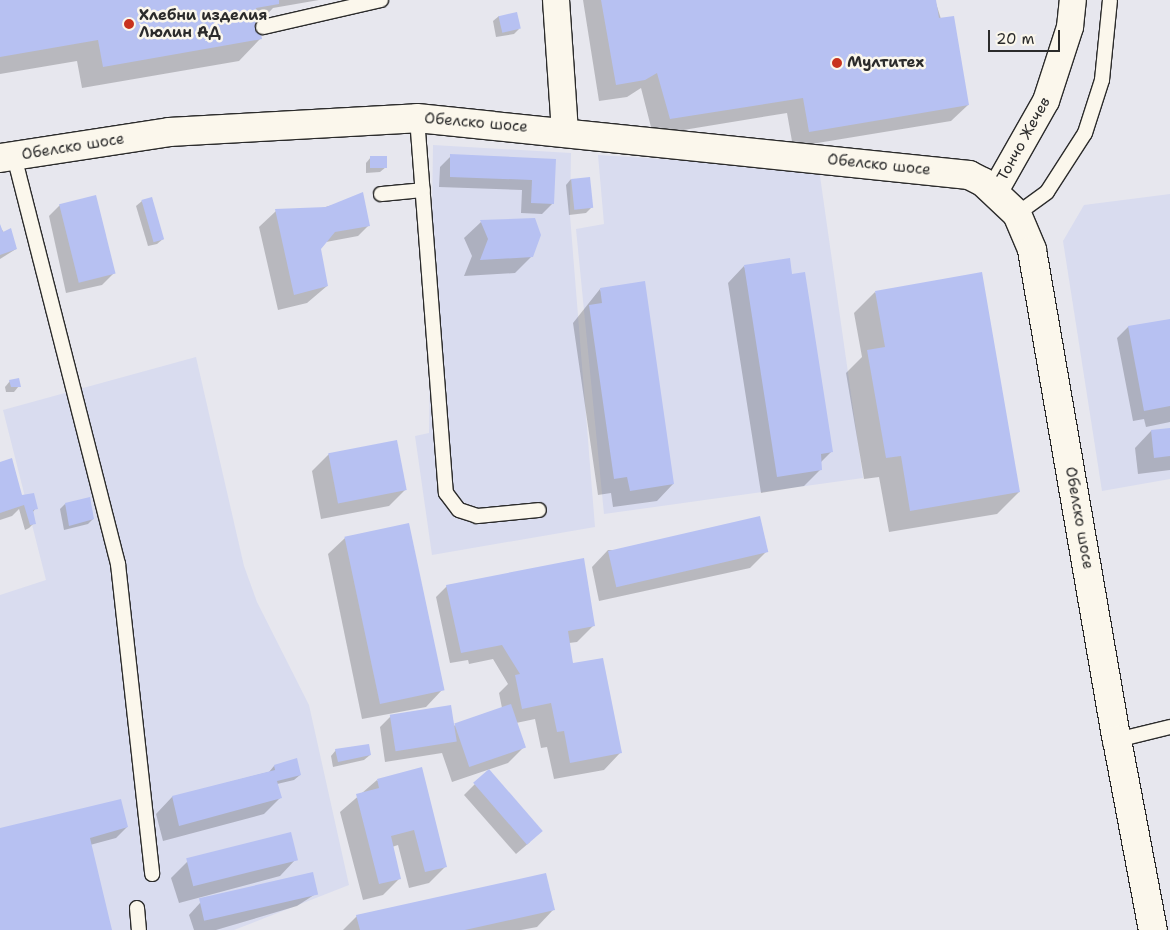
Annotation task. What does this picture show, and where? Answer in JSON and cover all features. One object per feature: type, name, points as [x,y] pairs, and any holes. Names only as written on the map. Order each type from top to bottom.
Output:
[{"type":"street","points":[[556,0],[565,131]]},
{"type":"street","name":"Тончо Жечев","points":[[995,191],[1046,101],[1070,27],[1073,0]]},
{"type":"street","name":"Обелско шосе","points":[[7,157],[170,132],[417,118],[565,131],[969,175],[995,191],[1017,214],[1032,250],[1117,740],[1153,930]]},
{"type":"lane","points":[[263,27],[381,0]]},
{"type":"lane","points":[[1017,214],[1048,192],[1085,133],[1102,80],[1110,0]]},
{"type":"lane","points":[[417,118],[446,493],[459,510],[477,516],[539,510]]},
{"type":"lane","points":[[7,157],[118,564],[152,874]]},
{"type":"lane","points":[[382,194],[422,190]]},
{"type":"lane","points":[[1117,740],[1170,727]]},
{"type":"lane","points":[[137,908],[140,930]]},
{"type":"shaded area","points":[[433,145],[571,153],[570,216],[595,527],[432,555],[415,436],[429,433]]},
{"type":"shaded area","points":[[598,155],[819,169],[863,478],[604,514],[576,229],[604,224]]},
{"type":"shaded area","points":[[1170,194],[1170,479],[1102,491],[1063,241],[1084,205]]},
{"type":"shaded area","points":[[196,357],[244,566],[257,602],[309,705],[349,885],[234,930],[0,930],[0,595],[46,580],[3,410]]},
{"type":"building","name":"Хлебни изделия Люлин АД","points":[[0,0],[279,0],[279,4],[256,8],[262,39],[103,67],[98,40],[0,57]]},
{"type":"building","name":"Мултитех","points":[[601,0],[936,0],[939,18],[954,16],[969,105],[809,132],[803,98],[670,119],[657,73],[645,80],[616,85]]},
{"type":"building","points":[[517,12],[521,29],[502,33],[498,16]]},
{"type":"building","points":[[450,154],[556,159],[554,204],[531,203],[532,180],[450,177]]},
{"type":"building","points":[[370,156],[387,156],[387,168],[370,168]]},
{"type":"building","points":[[590,177],[593,208],[574,210],[571,179]]},
{"type":"building","points":[[363,192],[370,226],[335,232],[321,249],[328,286],[294,295],[275,209],[326,207]]},
{"type":"building","points":[[96,195],[116,274],[79,283],[59,204]]},
{"type":"building","points":[[152,197],[164,239],[154,242],[141,200]]},
{"type":"building","points":[[535,218],[541,235],[533,257],[480,260],[488,239],[480,220]]},
{"type":"building","points":[[0,224],[3,232],[11,228],[17,249],[0,255]]},
{"type":"building","points":[[790,258],[792,274],[805,272],[833,452],[821,454],[822,470],[777,477],[744,265]]},
{"type":"building","points":[[982,272],[1020,492],[910,511],[901,456],[886,458],[867,350],[885,347],[875,291]]},
{"type":"building","points":[[645,281],[674,484],[630,491],[627,477],[614,479],[589,305],[602,303],[600,288]]},
{"type":"building","points":[[1170,319],[1170,406],[1144,411],[1128,326]]},
{"type":"building","points":[[19,378],[21,387],[11,387],[9,380]]},
{"type":"building","points":[[1170,428],[1170,456],[1154,458],[1151,430]]},
{"type":"building","points":[[397,440],[407,490],[338,503],[328,453]]},
{"type":"building","points":[[12,458],[22,495],[34,493],[38,509],[33,510],[36,524],[30,525],[24,505],[0,513],[0,462]]},
{"type":"building","points":[[90,497],[94,519],[69,526],[65,503]]},
{"type":"building","points":[[760,516],[768,552],[616,587],[608,551]]},
{"type":"building","points":[[409,523],[445,690],[380,704],[344,537]]},
{"type":"building","points":[[584,558],[595,626],[568,631],[573,663],[603,658],[622,753],[570,763],[564,731],[557,732],[551,703],[522,709],[515,675],[520,674],[502,645],[461,653],[446,585]]},
{"type":"building","points":[[511,704],[526,747],[469,767],[454,724]]},
{"type":"building","points":[[451,705],[457,742],[396,751],[390,715]]},
{"type":"building","points":[[369,744],[371,755],[338,762],[335,749]]},
{"type":"building","points":[[297,758],[301,775],[277,781],[282,798],[179,826],[172,796],[275,770],[274,765]]},
{"type":"building","points":[[422,767],[447,867],[425,872],[414,830],[391,836],[401,879],[379,884],[356,794],[379,788],[377,779]]},
{"type":"building","points":[[489,769],[543,831],[527,845],[473,783]]},
{"type":"building","points":[[121,799],[128,827],[90,838],[112,930],[0,930],[0,828]]},
{"type":"building","points":[[291,832],[298,860],[193,886],[186,858]]},
{"type":"building","points":[[313,872],[318,894],[204,921],[199,898]]},
{"type":"building","points":[[546,873],[555,910],[465,930],[360,930],[356,915]]},
{"type":"place","name":"Хлебни изделия Люлин АД","points":[[129,24]]},
{"type":"place","name":"Мултитех","points":[[837,63]]}]
